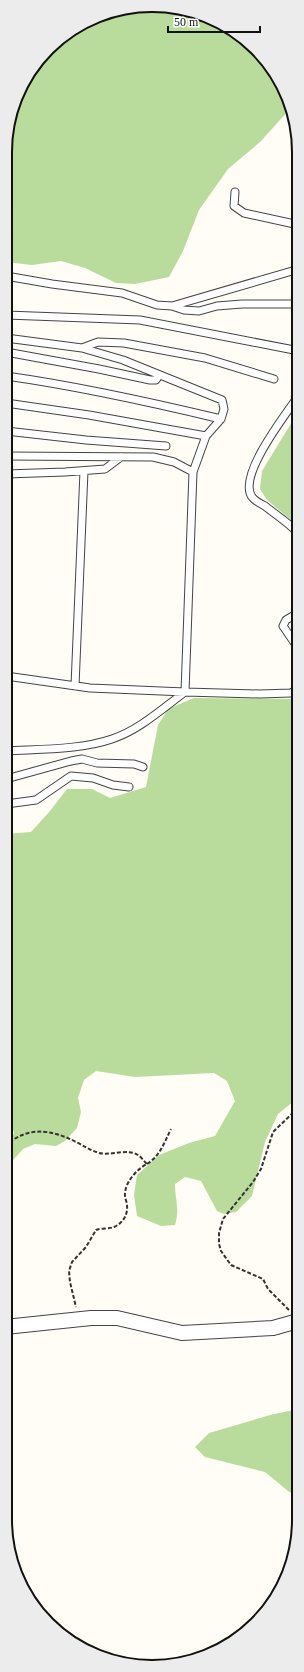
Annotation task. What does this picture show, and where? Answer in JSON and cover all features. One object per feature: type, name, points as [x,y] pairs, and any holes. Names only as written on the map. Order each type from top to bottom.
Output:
[{"type":"street","points":[[12,1326],[117,1318],[182,1333],[273,1328],[292,1323]]},
{"type":"lane","points":[[235,192],[234,206],[244,213],[292,223]]},
{"type":"lane","points":[[172,306],[292,271]]},
{"type":"lane","points":[[12,277],[122,293],[157,305],[172,306],[184,310],[199,310],[217,306],[242,304],[292,304]]},
{"type":"lane","points":[[12,314],[140,320],[292,350]]},
{"type":"lane","points":[[12,339],[82,348],[123,360],[222,400],[224,409],[221,419],[206,436],[193,472],[184,692]]},
{"type":"lane","points":[[82,348],[98,342],[124,343],[205,358],[274,379]]},
{"type":"lane","points":[[12,353],[150,380],[156,380],[159,375]]},
{"type":"lane","points":[[12,377],[40,381],[221,419]]},
{"type":"lane","points":[[12,404],[89,415],[206,436]]},
{"type":"lane","points":[[292,404],[257,459],[250,475],[248,487],[252,497],[292,527]]},
{"type":"lane","points":[[12,432],[86,440],[166,446]]},
{"type":"lane","points":[[12,456],[153,457],[174,462],[193,472]]},
{"type":"lane","points":[[12,474],[105,469],[121,457]]},
{"type":"lane","points":[[75,686],[84,471]]},
{"type":"lane","points":[[292,616],[286,620],[283,626],[292,639]]},
{"type":"lane","points":[[12,677],[90,688],[260,694],[292,692]]},
{"type":"lane","points":[[12,751],[50,749],[98,743],[114,738],[143,723],[184,692]]},
{"type":"lane","points":[[12,777],[65,762],[82,759],[97,762],[134,764],[143,767]]},
{"type":"lane","points":[[12,803],[36,800],[71,776],[93,778],[113,785],[129,787]]},
{"type":"path","points":[[292,1114],[273,1132],[261,1169],[253,1182],[223,1219],[219,1238],[221,1251],[231,1264],[263,1279],[268,1289],[287,1306],[292,1313]]},
{"type":"path","points":[[78,1320],[70,1282],[69,1271],[72,1262],[86,1247],[96,1230],[112,1228],[122,1222],[127,1213],[125,1195],[128,1184],[141,1167],[155,1159],[171,1129]]},
{"type":"path","points":[[12,1140],[15,1137],[30,1132],[47,1132],[61,1135],[100,1153],[130,1153],[138,1155],[147,1164]]},
{"type":"green space","points":[[143,12],[170,13],[197,19],[214,26],[237,41],[257,60],[273,82],[281,98],[286,113],[260,142],[228,169],[199,210],[183,251],[169,277],[135,284],[116,283],[85,268],[61,261],[32,265],[12,263],[13,134],[19,107],[26,90],[41,67],[60,47],[90,26],[107,19]]},
{"type":"green space","points":[[292,422],[292,521],[267,500],[260,489],[262,471]]},
{"type":"green space","points":[[194,698],[292,699],[292,1103],[278,1114],[265,1142],[252,1196],[236,1212],[224,1214],[217,1211],[201,1181],[185,1177],[175,1184],[177,1209],[175,1225],[161,1226],[137,1216],[134,1195],[137,1175],[159,1155],[189,1143],[215,1136],[235,1101],[227,1081],[214,1073],[135,1077],[96,1071],[84,1080],[78,1098],[81,1112],[77,1128],[65,1141],[56,1146],[35,1144],[23,1149],[12,1161],[12,1136],[14,1133],[12,1127],[12,834],[31,832],[67,789],[92,789],[110,798],[146,787],[158,725],[168,709]]},
{"type":"green space","points":[[292,1410],[292,1493],[265,1472],[205,1457],[195,1447],[209,1433],[270,1415]]}]
